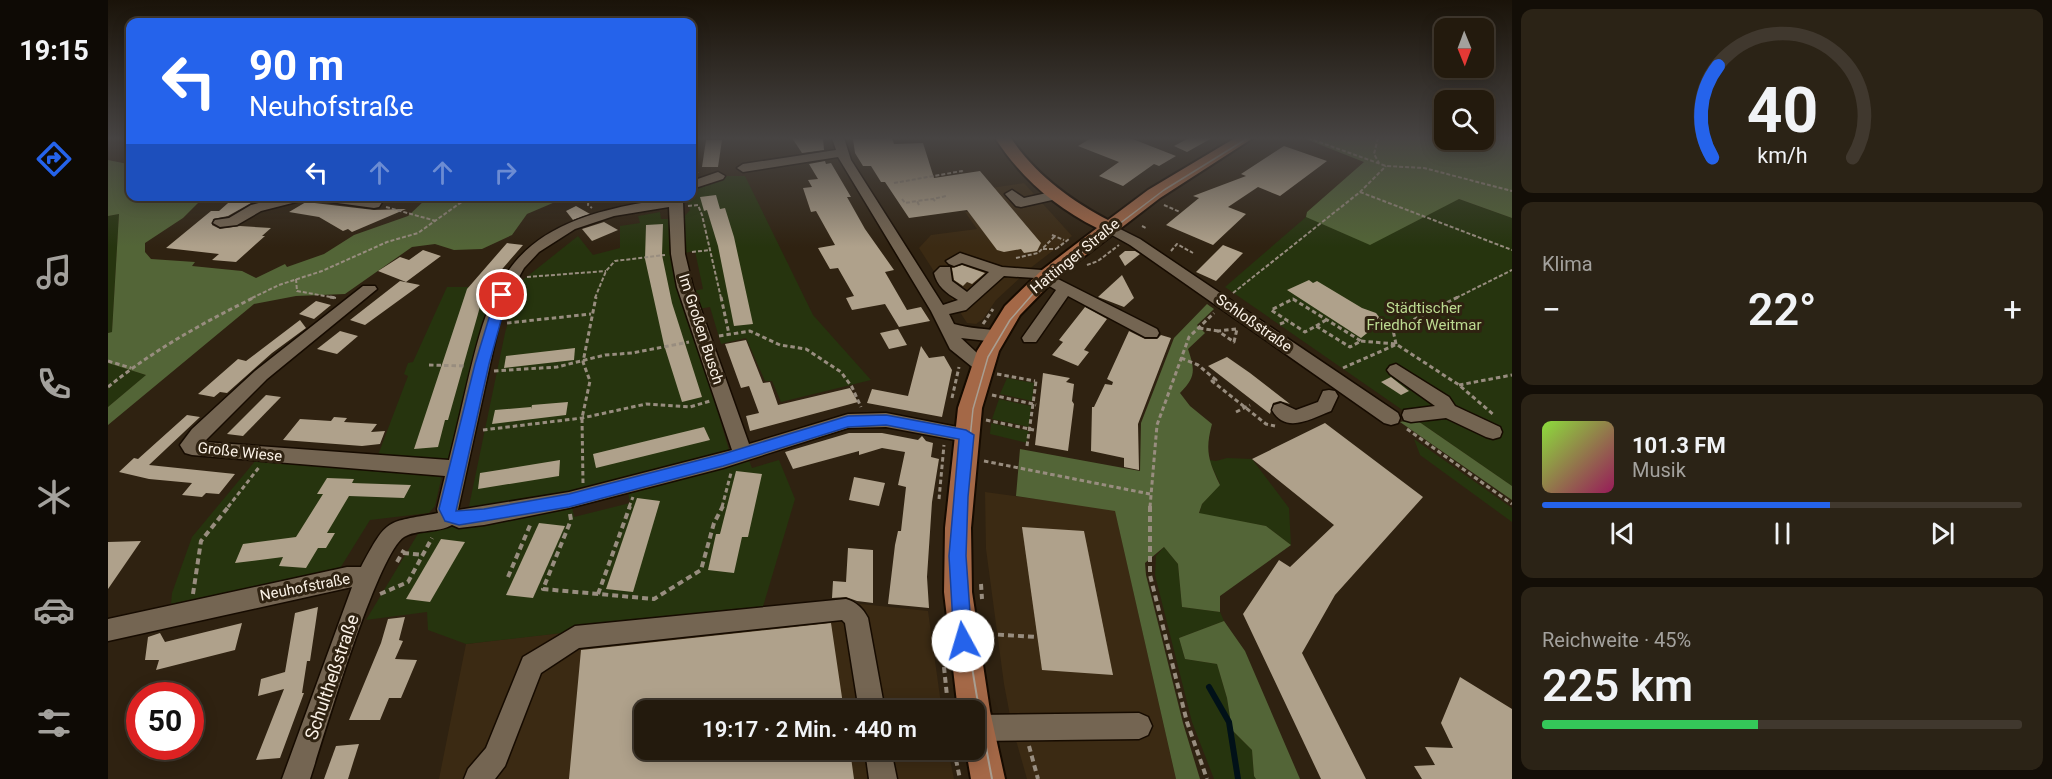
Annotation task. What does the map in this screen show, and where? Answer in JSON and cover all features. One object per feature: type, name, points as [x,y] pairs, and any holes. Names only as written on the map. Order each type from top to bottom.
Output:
[{"type":"main road","name":"Schloßstraße","points":[[1034,174],[1056,195],[1110,228]]},
{"type":"main road","name":"Hattinger Straße","points":[[969,700],[958,577],[960,497],[976,427],[970,408],[989,370],[996,336],[1012,311],[1046,276],[1154,194],[1184,174]]},
{"type":"main road","name":"Hattinger Straße","points":[[982,760],[988,779]]},
{"type":"street","points":[[855,174],[939,311],[956,345],[989,370]]},
{"type":"street","points":[[696,184],[718,176]]},
{"type":"street","points":[[1012,194],[1021,203],[1056,195]]},
{"type":"street","points":[[220,224],[232,222],[256,208],[289,201]]},
{"type":"street","points":[[446,519],[492,325],[510,278],[529,254],[573,226],[621,210],[677,202]]},
{"type":"street","name":"Im Großen Busch","points":[[677,202],[678,254],[685,287],[723,398],[736,454]]},
{"type":"street","points":[[253,225],[277,205]]},
{"type":"street","name":"Schloßstraße","points":[[1110,228],[1129,237],[1391,418]]},
{"type":"street","points":[[972,296],[953,291],[943,281],[942,273],[953,263],[1004,267],[1046,276],[1065,289],[1151,333]]},
{"type":"street","points":[[939,311],[960,306],[972,296],[987,292],[1004,267]]},
{"type":"street","name":"Große Wiese","points":[[369,289],[261,375],[190,445],[199,450],[430,468],[458,468]]},
{"type":"street","points":[[1030,338],[1065,289]]},
{"type":"street","points":[[949,328],[967,334],[996,336]]},
{"type":"street","points":[[1396,370],[1443,402],[1448,411]]},
{"type":"street","points":[[1282,416],[1294,418],[1324,406],[1329,396]]},
{"type":"street","points":[[1411,415],[1448,411],[1493,424]]},
{"type":"street","name":"Neuhofstraße","points":[[108,630],[347,577],[375,581],[393,532],[400,528],[446,519],[538,507],[576,498],[638,483],[848,421],[867,419],[976,427]]},
{"type":"street","name":"Schultheßstraße","points":[[296,779],[375,581]]},
{"type":"street","points":[[478,779],[496,757],[532,665],[574,637],[846,609],[856,618],[870,700]]},
{"type":"street","points":[[985,726],[1139,726]]},
{"type":"street","points":[[880,760],[883,779]]},
{"type":"path","points":[[894,183],[942,174]]},
{"type":"path","points":[[1207,779],[1187,722],[1150,575],[1150,494],[1157,425],[1189,338],[1223,301],[1360,192],[1378,174]]},
{"type":"path","points":[[1448,174],[1512,191]]},
{"type":"path","points":[[1360,192],[1512,250]]},
{"type":"path","points":[[902,199],[905,203],[918,203],[946,196]]},
{"type":"path","points":[[380,201],[436,221]]},
{"type":"path","points":[[108,387],[131,368],[220,314],[296,279],[322,271],[387,242],[418,233],[463,201]]},
{"type":"path","points":[[677,202],[698,205],[729,334]]},
{"type":"path","points":[[1164,205],[1180,212]]},
{"type":"path","points":[[1042,249],[1054,236],[1065,241]]},
{"type":"path","points":[[1157,257],[1173,251],[1177,244],[1194,253]]},
{"type":"path","points":[[1004,267],[1042,249],[1056,249]]},
{"type":"path","points":[[710,250],[619,259],[606,271],[591,314],[589,339],[583,362],[590,381],[582,418],[581,459],[576,498],[571,520],[543,589],[654,599],[701,570],[714,523],[721,513],[736,454]]},
{"type":"path","points":[[1396,344],[1393,330],[1512,270]]},
{"type":"path","points":[[510,278],[606,271]]},
{"type":"path","points":[[296,279],[297,291],[336,297],[337,302],[352,303]]},
{"type":"path","points":[[1326,320],[1305,332],[1270,310],[1293,299],[1361,341],[1396,344],[1459,385],[1493,424]]},
{"type":"path","points":[[492,325],[591,314]]},
{"type":"path","points":[[1266,331],[1288,321]]},
{"type":"path","points":[[1198,328],[1218,331],[1237,329],[1243,325]]},
{"type":"path","points":[[1316,326],[1350,347],[1361,341]]},
{"type":"path","points":[[1218,331],[1234,342],[1237,329]]},
{"type":"path","points":[[1328,375],[1396,344]]},
{"type":"path","points":[[1181,358],[1198,365],[1217,379],[1212,381],[1266,424],[1275,426],[1282,416]]},
{"type":"path","points":[[108,361],[131,368]]},
{"type":"path","points":[[429,365],[482,364]]},
{"type":"path","points":[[989,370],[1036,382],[1032,430],[1028,446]]},
{"type":"path","points":[[1459,385],[1512,375]]},
{"type":"path","points":[[990,395],[1035,404]]},
{"type":"path","points":[[466,432],[582,418],[646,404],[690,407],[723,398]]},
{"type":"path","points":[[1236,412],[1250,405]]},
{"type":"path","points":[[1391,418],[1512,504]]},
{"type":"path","points":[[976,427],[1032,430]]},
{"type":"path","points":[[190,611],[201,541],[269,455]]},
{"type":"path","points":[[982,471],[982,460],[1150,494]]},
{"type":"path","points":[[598,594],[638,483]]},
{"type":"path","points":[[508,577],[538,507]]},
{"type":"path","points":[[375,581],[377,594],[408,582],[446,519]]},
{"type":"path","points":[[392,569],[420,525]]},
{"type":"path","points":[[403,553],[423,555]]},
{"type":"path","points":[[980,581],[982,602]]},
{"type":"path","points":[[987,645],[987,634],[1036,637]]},
{"type":"path","points":[[1024,727],[1038,779]]},
{"type":"path","points":[[960,779],[964,760]]},
{"type":"shaded area","points":[[1024,183],[1072,236],[1033,266],[996,300],[983,319],[976,324],[967,323],[919,248],[931,235],[977,229],[965,212],[970,212],[957,193]]},
{"type":"shaded area","points":[[985,492],[1115,510],[1176,779],[1027,779],[1012,726],[1004,684],[986,549]]},
{"type":"shaded area","points":[[832,601],[928,611],[940,700],[634,700],[634,760],[950,760],[954,779],[439,779],[466,644]]},
{"type":"green space","points":[[108,174],[126,174],[126,201],[200,201],[183,218],[145,243],[145,252],[151,259],[195,262],[192,266],[242,271],[256,278],[285,264],[287,267],[324,254],[354,235],[408,216],[424,201],[558,201],[527,214],[512,235],[482,249],[454,250],[435,244],[412,247],[345,294],[296,296],[254,304],[108,425],[108,407],[146,375],[108,363],[108,333],[112,332],[119,214],[108,216]]},
{"type":"green space","points":[[1350,174],[1512,174],[1512,218],[1459,199],[1370,245],[1306,217],[1307,212]]},
{"type":"green space","points":[[722,176],[745,176],[813,315],[871,380],[781,402],[772,381],[765,381],[746,338],[721,344],[710,307],[699,309],[693,291],[703,289],[695,251],[685,253],[682,219],[690,210],[687,201],[696,201],[696,186]]},
{"type":"green space","name":"Städtischer Friedhof Weitmar","points":[[1459,199],[1512,218],[1512,486],[1225,287],[1306,217],[1307,212]]},
{"type":"green space","points":[[660,212],[661,219],[670,219],[675,274],[686,319],[705,368],[729,450],[604,485],[468,511],[505,333],[519,283],[578,236],[593,255],[620,248],[620,226],[640,223],[638,216]]},
{"type":"green space","points":[[119,214],[112,332],[108,333],[108,216]]},
{"type":"green space","points":[[447,287],[495,287],[462,406],[450,460],[378,455],[408,376],[404,374],[408,363],[413,362]]},
{"type":"green space","points":[[1207,304],[1214,309],[1197,325],[1205,333],[1188,349],[1193,373],[1180,393],[1190,406],[1212,424],[1208,448],[1220,485],[1202,504],[1199,513],[1266,526],[1291,545],[1220,596],[1220,612],[1182,607],[1178,564],[1164,547],[1145,563],[1183,723],[1200,779],[1176,779],[1115,511],[1016,496],[1020,449],[1140,471],[1141,423],[1174,338]]},
{"type":"green space","points":[[108,363],[146,375],[108,407]]},
{"type":"green space","points":[[1007,378],[1034,383],[1032,401],[1000,394]]},
{"type":"green space","points":[[999,399],[1031,406],[1029,427],[992,419]]},
{"type":"green space","points":[[1415,419],[1512,486],[1512,500],[1400,422]]},
{"type":"green space","points":[[991,423],[1029,431],[1027,443],[990,434]]},
{"type":"green space","points":[[1414,439],[1512,508],[1512,522],[1420,455]]},
{"type":"green space","points":[[748,458],[752,468],[779,460],[795,499],[762,610],[466,644],[428,630],[427,612],[366,620],[419,532],[527,516],[572,506],[574,517],[630,503],[628,492]]},
{"type":"green space","points":[[1252,459],[1289,508],[1291,545],[1266,526],[1199,514],[1202,504],[1220,484],[1209,460]]},
{"type":"green space","points":[[256,460],[442,475],[435,506],[429,513],[370,520],[339,570],[171,604],[172,593],[192,537]]},
{"type":"green space","points":[[1164,547],[1178,564],[1182,607],[1220,612],[1224,621],[1179,638],[1185,659],[1217,664],[1227,698],[1232,730],[1252,750],[1256,779],[1214,779],[1192,722],[1155,575],[1156,556]]},
{"type":"green space","points":[[1224,621],[1245,651],[1300,779],[1256,779],[1252,750],[1232,730],[1227,698],[1217,664],[1185,659],[1179,638]]},
{"type":"building","points":[[815,174],[838,174],[865,229],[894,270],[885,272],[907,310],[921,307],[930,321],[899,327],[885,304],[852,310],[846,298],[854,296],[838,268],[830,269],[818,248],[835,245],[816,211],[811,212],[803,188],[812,187],[808,180],[818,179]]},
{"type":"building","points":[[876,174],[933,174],[934,178],[958,174],[983,174],[1041,243],[1037,251],[1024,253],[1021,249],[1004,252],[997,250],[967,210],[909,218],[885,182],[881,182]]},
{"type":"building","points":[[1101,174],[1139,174],[1123,186],[1099,176]]},
{"type":"building","points":[[1242,174],[1309,174],[1280,196],[1258,187],[1228,207],[1246,214],[1213,245],[1166,225],[1199,198],[1193,196],[1246,176]]},
{"type":"building","points":[[716,195],[720,209],[725,208],[734,237],[753,324],[734,326],[718,246],[707,210],[704,211],[700,197]]},
{"type":"building","points":[[230,201],[253,201],[228,216],[213,219],[212,225],[220,229],[240,226],[271,228],[236,262],[212,260],[219,254],[166,248],[211,211],[219,211]]},
{"type":"building","points":[[306,202],[374,210],[406,209],[352,232],[348,229],[343,231],[319,217],[289,212]]},
{"type":"building","points":[[576,206],[590,214],[573,220],[566,211]]},
{"type":"building","points":[[604,222],[618,230],[592,241],[582,229]]},
{"type":"building","points":[[663,224],[662,255],[672,303],[702,397],[682,402],[664,345],[645,259],[646,225]]},
{"type":"building","points":[[507,243],[523,245],[491,282],[487,282],[448,420],[445,420],[438,447],[414,449],[467,289]]},
{"type":"building","points":[[1223,245],[1243,253],[1216,281],[1196,272]]},
{"type":"building","points":[[423,250],[441,256],[406,282],[378,271],[400,257],[409,260]]},
{"type":"building","points":[[1125,251],[1135,251],[1140,254],[1125,266],[1119,256]]},
{"type":"building","points":[[962,265],[985,273],[972,284],[967,282],[963,286],[954,280],[952,268]]},
{"type":"building","points":[[1122,275],[1134,298],[1124,307],[1098,297]]},
{"type":"building","points":[[1309,280],[1313,283],[1317,281],[1362,308],[1376,313],[1382,321],[1361,338],[1287,290]]},
{"type":"building","points":[[400,281],[420,285],[365,325],[350,320]]},
{"type":"building","points":[[316,301],[331,305],[314,319],[299,314]]},
{"type":"building","points":[[1085,307],[1107,319],[1084,350],[1089,352],[1078,366],[1052,355],[1063,342],[1059,340]]},
{"type":"building","points":[[300,320],[306,328],[272,353],[227,393],[220,392],[214,397],[198,394],[238,359],[246,361]]},
{"type":"building","points":[[898,329],[907,345],[889,349],[880,333]]},
{"type":"building","points":[[340,331],[358,336],[337,354],[317,349]]},
{"type":"building","points":[[1129,331],[1145,339],[1157,339],[1161,335],[1171,338],[1138,424],[1139,470],[1124,467],[1124,458],[1091,451],[1092,407],[1105,384],[1112,385],[1113,382],[1107,379]]},
{"type":"building","points":[[746,340],[763,383],[770,382],[778,405],[850,388],[858,402],[750,431],[746,416],[759,413],[749,386],[741,388],[725,344]]},
{"type":"building","points":[[921,346],[929,358],[944,356],[952,370],[942,417],[867,403],[872,389],[908,396]]},
{"type":"building","points":[[575,348],[574,360],[504,368],[506,356]]},
{"type":"building","points":[[1227,357],[1290,404],[1280,401],[1273,403],[1270,414],[1208,366]]},
{"type":"building","points":[[1043,373],[1070,378],[1066,382],[1074,384],[1068,451],[1035,445]]},
{"type":"building","points":[[1391,377],[1409,391],[1401,395],[1381,382]]},
{"type":"building","points":[[266,395],[281,397],[243,436],[227,434]]},
{"type":"building","points":[[568,402],[566,415],[492,424],[495,410],[531,407],[531,409],[532,405]]},
{"type":"building","points":[[187,415],[200,417],[149,465],[235,474],[219,494],[206,493],[202,497],[182,495],[192,483],[149,479],[119,472],[134,458],[138,459]]},
{"type":"building","points":[[334,417],[347,418],[344,422],[377,424],[371,432],[385,431],[380,444],[362,446],[283,440],[300,419],[331,421]]},
{"type":"building","points":[[1325,423],[1423,497],[1335,595],[1302,653],[1366,779],[1321,779],[1243,614],[1279,560],[1290,567],[1334,525],[1252,459]]},
{"type":"building","points":[[704,427],[710,440],[596,468],[593,454]]},
{"type":"building","points":[[849,433],[882,433],[918,440],[922,436],[926,441],[933,443],[931,457],[939,459],[932,502],[927,577],[929,608],[888,604],[895,545],[898,531],[901,531],[906,487],[898,485],[905,452],[882,448],[859,455],[859,451],[793,469],[785,452]]},
{"type":"building","points":[[560,460],[559,476],[478,489],[480,473]]},
{"type":"building","points":[[736,471],[762,474],[748,537],[742,537],[734,573],[708,570],[716,534],[720,534]]},
{"type":"building","points":[[854,477],[885,483],[879,506],[849,500]]},
{"type":"building","points":[[327,478],[354,479],[352,483],[411,485],[404,498],[349,496],[327,533],[335,533],[326,548],[318,548],[306,568],[279,566],[283,557],[235,563],[243,544],[296,537],[323,494],[317,494]]},
{"type":"building","points":[[637,498],[660,501],[633,592],[606,589]]},
{"type":"building","points":[[539,523],[565,526],[533,598],[506,595]]},
{"type":"building","points":[[1022,527],[1084,531],[1113,675],[1042,670]]},
{"type":"building","points":[[441,539],[465,542],[430,602],[406,599]]},
{"type":"building","points":[[141,541],[108,589],[108,542]]},
{"type":"building","points":[[848,548],[873,550],[873,603],[846,597],[832,598],[833,581],[846,582]]},
{"type":"building","points":[[318,607],[310,661],[307,661],[302,693],[304,693],[280,758],[256,760],[284,689],[258,696],[261,679],[285,672],[295,613]]},
{"type":"building","points":[[405,617],[399,640],[403,641],[395,659],[417,660],[401,698],[389,698],[380,720],[349,720],[381,643],[388,619]]},
{"type":"building","points":[[242,623],[235,650],[156,670],[159,660],[145,660],[148,637],[160,633],[165,642]]},
{"type":"building","points":[[831,623],[842,700],[634,700],[634,760],[851,760],[854,779],[569,779],[581,650]]},
{"type":"building","points":[[1460,677],[1512,709],[1512,779],[1422,779],[1414,766],[1435,765],[1425,747],[1453,748],[1441,723]]},
{"type":"building","points":[[359,744],[348,779],[324,779],[336,746]]},
{"type":"waterway","points":[[1209,687],[1229,722],[1238,779]]},
{"type":"tram line","points":[[963,507],[973,409],[988,357],[1010,320],[1044,281],[1164,190],[1189,174]]},
{"type":"tram line","points":[[963,506],[962,575],[968,643],[992,779]]},
{"type":"route","points":[[502,295],[492,325],[447,509],[451,516],[459,519],[484,516],[569,500],[723,460],[742,452],[848,421],[886,420],[966,435],[957,556],[963,641]]}]
